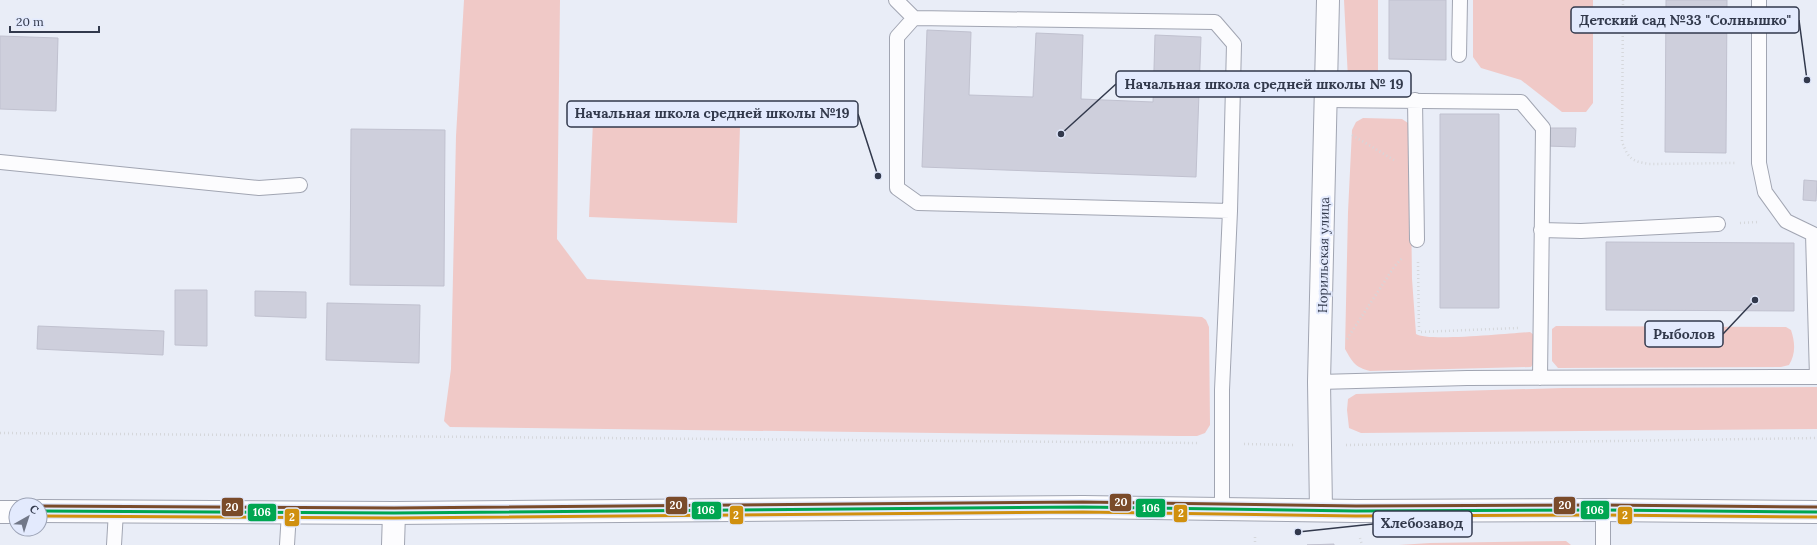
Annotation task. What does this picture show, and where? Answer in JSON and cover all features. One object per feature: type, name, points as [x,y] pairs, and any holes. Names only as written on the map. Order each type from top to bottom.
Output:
[{"type":"main road","name":"Норильская улица","points":[[1321,510],[1319,382],[1328,0]]},
{"type":"main road","points":[[48,512],[394,513],[1083,507],[1321,510],[1817,512]]},
{"type":"main road","points":[[393,545],[394,513]]},
{"type":"lane","points":[[896,0],[914,18],[1215,22],[1234,44],[1230,211],[1222,390],[1222,508]]},
{"type":"lane","points":[[1459,55],[1460,0]]},
{"type":"lane","points":[[1319,382],[1467,378],[1817,377],[1815,234],[1786,221],[1765,192],[1759,163],[1759,0]]},
{"type":"lane","points":[[914,18],[897,37],[897,188],[918,203],[1230,211]]},
{"type":"lane","points":[[1415,100],[1417,240]]},
{"type":"lane","points":[[1326,110],[1415,100],[1521,102],[1543,128],[1540,378]]},
{"type":"lane","points":[[0,162],[259,188],[300,186]]},
{"type":"lane","points":[[1541,230],[1581,231],[1718,224]]},
{"type":"lane","points":[[1603,510],[1603,545]]},
{"type":"lane","points":[[114,545],[116,511]]},
{"type":"lane","points":[[287,545],[289,512]]},
{"type":"path","points":[[1623,0],[1622,142],[1628,156],[1635,161],[1649,164],[1759,163]]},
{"type":"path","points":[[1326,110],[1416,174]]},
{"type":"path","points":[[1718,224],[1786,221]]},
{"type":"path","points":[[1417,240],[1419,332],[1540,327]]},
{"type":"path","points":[[1343,345],[1394,268],[1417,240]]},
{"type":"path","points":[[0,433],[1223,443],[1320,446],[1817,438]]},
{"type":"shaded area","points":[[464,0],[560,0],[557,239],[587,279],[1202,317],[1206,320],[1209,327],[1210,425],[1205,433],[1197,436],[450,427],[444,421],[451,369],[456,136]]},
{"type":"shaded area","points":[[1344,0],[1378,0],[1378,77],[1372,82],[1364,84],[1348,79]]},
{"type":"shaded area","points":[[1473,0],[1593,0],[1593,103],[1586,112],[1562,112],[1521,80],[1481,68],[1473,57]]},
{"type":"shaded area","points":[[1363,118],[1402,119],[1408,123],[1410,130],[1412,279],[1416,334],[1423,336],[1452,337],[1530,332],[1534,335],[1534,363],[1531,367],[1370,371],[1361,368],[1350,358],[1345,349],[1348,212],[1352,130],[1356,122]]},
{"type":"shaded area","points":[[593,121],[740,126],[737,223],[589,217]]},
{"type":"shaded area","points":[[1556,326],[1786,327],[1791,330],[1794,343],[1794,352],[1789,365],[1781,367],[1558,368],[1552,361],[1552,329]]},
{"type":"shaded area","points":[[1817,387],[1817,429],[1361,433],[1349,428],[1347,410],[1348,399],[1356,394],[1563,388]]},
{"type":"shaded area","points":[[1566,541],[1571,545],[1399,545],[1430,543]]},
{"type":"building","points":[[1389,0],[1446,0],[1446,60],[1389,59]]},
{"type":"building","points":[[1666,0],[1727,0],[1726,153],[1665,152]]},
{"type":"building","points":[[927,30],[971,32],[969,95],[1033,97],[1036,33],[1083,35],[1081,99],[1153,102],[1155,35],[1201,37],[1196,177],[922,167]]},
{"type":"building","points":[[0,36],[58,38],[56,111],[0,109]]},
{"type":"building","points":[[1440,114],[1499,114],[1499,308],[1440,308]]},
{"type":"building","points":[[1547,128],[1576,128],[1575,147],[1547,146]]},
{"type":"building","points":[[351,129],[445,130],[444,286],[350,285]]},
{"type":"building","points":[[1804,180],[1817,181],[1816,201],[1803,200]]},
{"type":"building","points":[[1606,242],[1794,243],[1794,311],[1606,310]]},
{"type":"building","points":[[175,290],[207,290],[207,346],[175,345]]},
{"type":"building","points":[[255,291],[306,292],[306,318],[255,316]]},
{"type":"building","points":[[327,303],[420,305],[419,363],[326,360]]},
{"type":"building","points":[[38,326],[164,331],[163,355],[37,349]]},
{"type":"building","points":[[1334,544],[1334,545],[1307,545]]},
{"type":"transit line","name":"20","points":[[48,506],[394,508],[1083,502],[1356,506],[1603,505],[1817,507]]},
{"type":"transit line","name":"106","points":[[48,511],[394,513],[1083,507],[1356,511],[1603,510],[1817,512]]},
{"type":"transit line","name":"2","points":[[48,516],[394,518],[1083,512],[1356,516],[1603,515],[1817,517]]},
{"type":"place","name":"Детский сад №33 \"Солнышко\"","points":[[1807,80]]},
{"type":"place","name":"Начальная школа средней школы № 19","points":[[1061,134]]},
{"type":"place","name":"Начальная школа средней школы №19","points":[[878,176]]},
{"type":"place","name":"Рыболов","points":[[1755,300]]},
{"type":"place","name":"Хлебoзавод","points":[[1298,532]]}]
